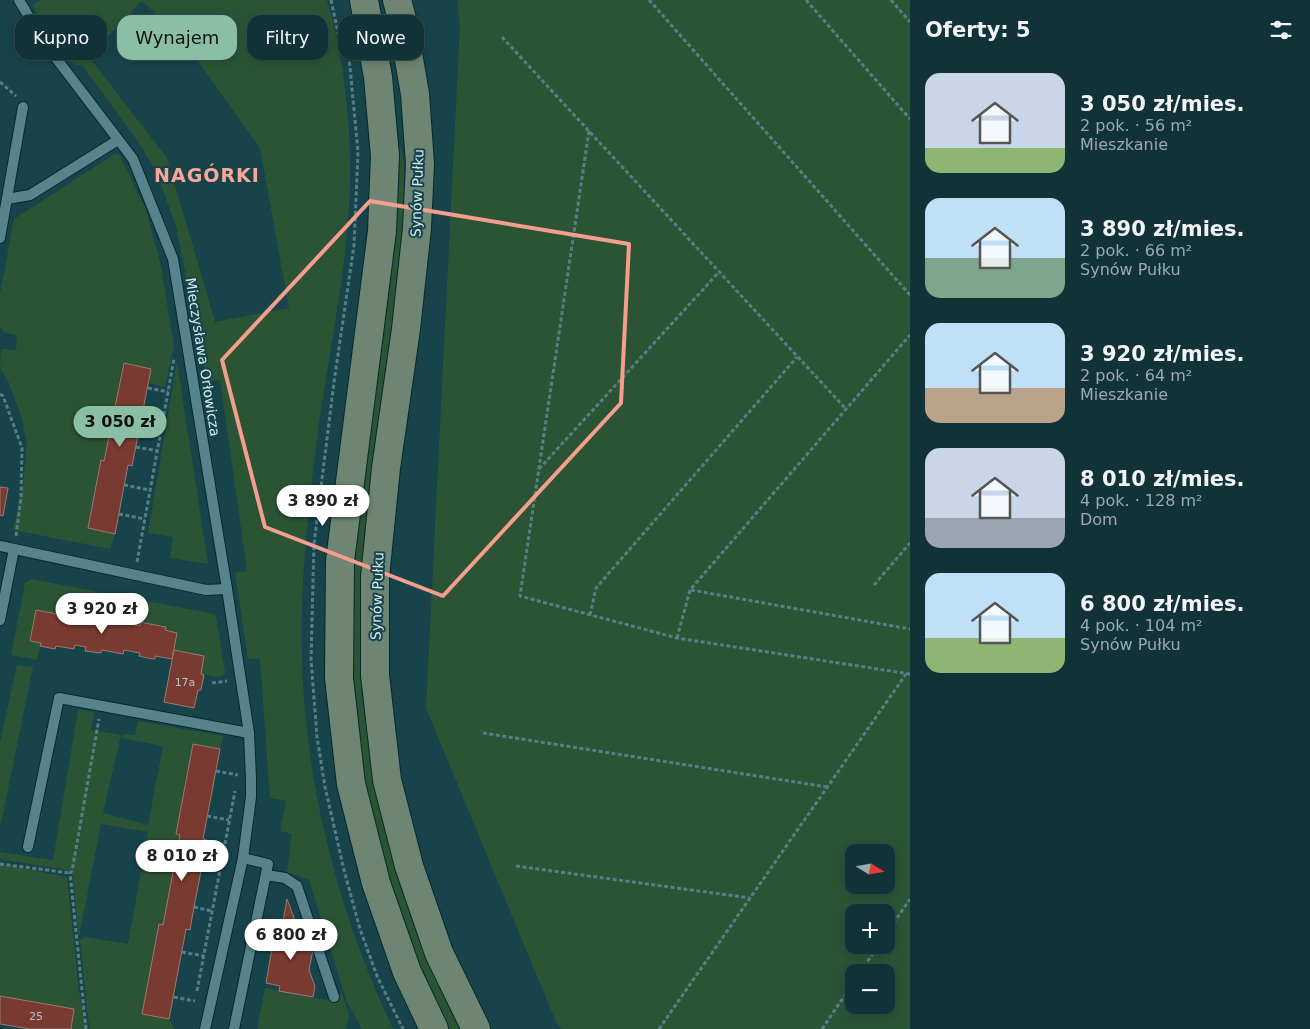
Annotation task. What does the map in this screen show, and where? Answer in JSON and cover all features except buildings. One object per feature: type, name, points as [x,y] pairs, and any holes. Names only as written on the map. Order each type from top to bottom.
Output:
[{"type":"main road","points":[[364,0],[378,77],[385,156],[382,231],[340,561],[339,678],[351,784],[376,883],[407,972],[434,1029]]},
{"type":"main road","name":"Synów Pułku","points":[[397,0],[415,94],[420,164],[417,228],[406,328],[386,468],[375,577],[375,675],[387,780],[409,866],[439,953],[476,1029]]},
{"type":"lane","name":"Mieczysława Orłowicza","points":[[20,0],[43,41],[133,158],[173,259],[249,733],[251,797],[243,858],[206,1029]]},
{"type":"lane","points":[[0,238],[23,107]]},
{"type":"lane","points":[[7,200],[30,195],[118,140]]},
{"type":"lane","points":[[0,546],[206,590],[227,590]]},
{"type":"lane","points":[[0,620],[4,581],[14,549]]},
{"type":"lane","points":[[28,847],[59,698],[249,733]]},
{"type":"lane","points":[[234,1029],[268,864],[243,858]]},
{"type":"lane","points":[[266,874],[285,878],[297,886],[334,997]]},
{"type":"path","points":[[649,0],[910,295]]},
{"type":"path","points":[[806,0],[910,119]]},
{"type":"path","points":[[891,0],[910,22]]},
{"type":"path","points":[[502,37],[846,409]]},
{"type":"path","points":[[0,82],[14,92],[23,107]]},
{"type":"path","points":[[589,131],[520,596],[677,638],[908,674],[659,1029]]},
{"type":"path","points":[[539,469],[719,272]]},
{"type":"path","points":[[677,638],[690,590],[910,335]]},
{"type":"path","points":[[135,575],[175,356]]},
{"type":"path","points":[[590,615],[596,588],[797,357]]},
{"type":"path","points":[[148,388],[168,392]]},
{"type":"path","points":[[0,394],[3,396],[22,448],[21,497],[14,549]]},
{"type":"path","points":[[142,417],[163,422]]},
{"type":"path","points":[[136,447],[158,451]]},
{"type":"path","points":[[124,485],[150,490]]},
{"type":"path","points":[[119,514],[145,519]]},
{"type":"path","points":[[874,585],[910,543]]},
{"type":"path","points":[[690,590],[910,629]]},
{"type":"path","points":[[86,1029],[70,873],[72,871],[101,706]]},
{"type":"path","points":[[483,733],[827,787]]},
{"type":"path","points":[[194,1009],[240,767]]},
{"type":"path","points":[[216,771],[238,775]]},
{"type":"path","points":[[207,816],[230,820]]},
{"type":"path","points":[[203,862],[221,866]]},
{"type":"path","points":[[0,864],[70,873]]},
{"type":"path","points":[[516,866],[750,898]]},
{"type":"path","points":[[895,921],[910,899]]},
{"type":"path","points":[[194,907],[212,911]]},
{"type":"path","points":[[182,952],[204,956]]},
{"type":"path","points":[[822,1029],[845,995]]},
{"type":"path","points":[[174,997],[195,1001]]},
{"type":"highlighted area","points":[[370,201],[629,244],[621,403],[443,596],[265,527],[222,360]]},
{"type":"green space","points":[[41,0],[327,0],[338,44],[338,60],[341,60],[348,113],[350,182],[341,284],[320,420],[307,530],[302,632],[305,706],[310,754],[328,848],[356,941],[393,1029],[362,1029],[347,1002],[309,880],[287,872],[292,834],[280,831],[286,801],[270,798],[260,658],[248,659],[235,573],[247,571],[220,380],[207,381],[176,226],[156,171],[137,140],[82,65],[76,65],[70,60],[91,60],[167,158],[215,322],[289,308],[260,148],[197,60],[237,60],[237,15],[158,15],[141,1],[128,15],[117,15],[117,27],[107,38],[107,15],[37,14],[32,5]]},
{"type":"green space","points":[[457,0],[910,0],[910,1029],[561,1029],[556,1022],[426,708],[460,26]]},
{"type":"green space","points":[[401,149],[406,179],[406,215],[365,679],[464,1029],[446,1029],[386,890],[361,780],[349,679],[350,576],[394,152]]},
{"type":"green space","points":[[115,154],[119,154],[146,210],[160,262],[174,346],[165,387],[148,383],[151,369],[123,363],[104,461],[101,460],[88,528],[115,534],[110,549],[13,530],[23,486],[27,442],[21,416],[8,381],[0,367],[1,349],[16,350],[17,335],[4,332],[0,326],[0,294],[14,219]]},
{"type":"green space","points":[[177,362],[208,564],[170,558],[173,537],[148,533]]},
{"type":"green space","points":[[31,579],[214,614],[216,616],[224,675],[220,677],[201,674],[204,656],[174,650],[177,633],[165,630],[166,626],[141,622],[140,626],[89,616],[88,620],[36,610],[30,641],[41,643],[37,660],[11,655],[25,583]]},
{"type":"green space","points":[[17,665],[33,667],[0,828],[0,742]]},
{"type":"green space","points":[[78,709],[94,712],[91,730],[121,735],[103,813],[148,825],[163,746],[122,738],[123,734],[135,735],[138,721],[223,736],[220,749],[193,744],[176,833],[180,835],[163,925],[159,924],[142,1014],[169,1019],[175,1029],[90,1029],[88,1019],[80,940],[85,937],[128,944],[148,832],[101,824],[79,937],[72,871],[0,859],[0,852],[53,860]]},
{"type":"green space","points":[[0,864],[67,877],[79,991],[87,1029],[71,1029],[74,1009],[0,996]]},
{"type":"green space","points":[[265,988],[326,1000],[342,994],[349,1014],[346,1029],[257,1029]]},
{"type":"district","name":"NAGÓRKI","points":[[207,175]]}]
